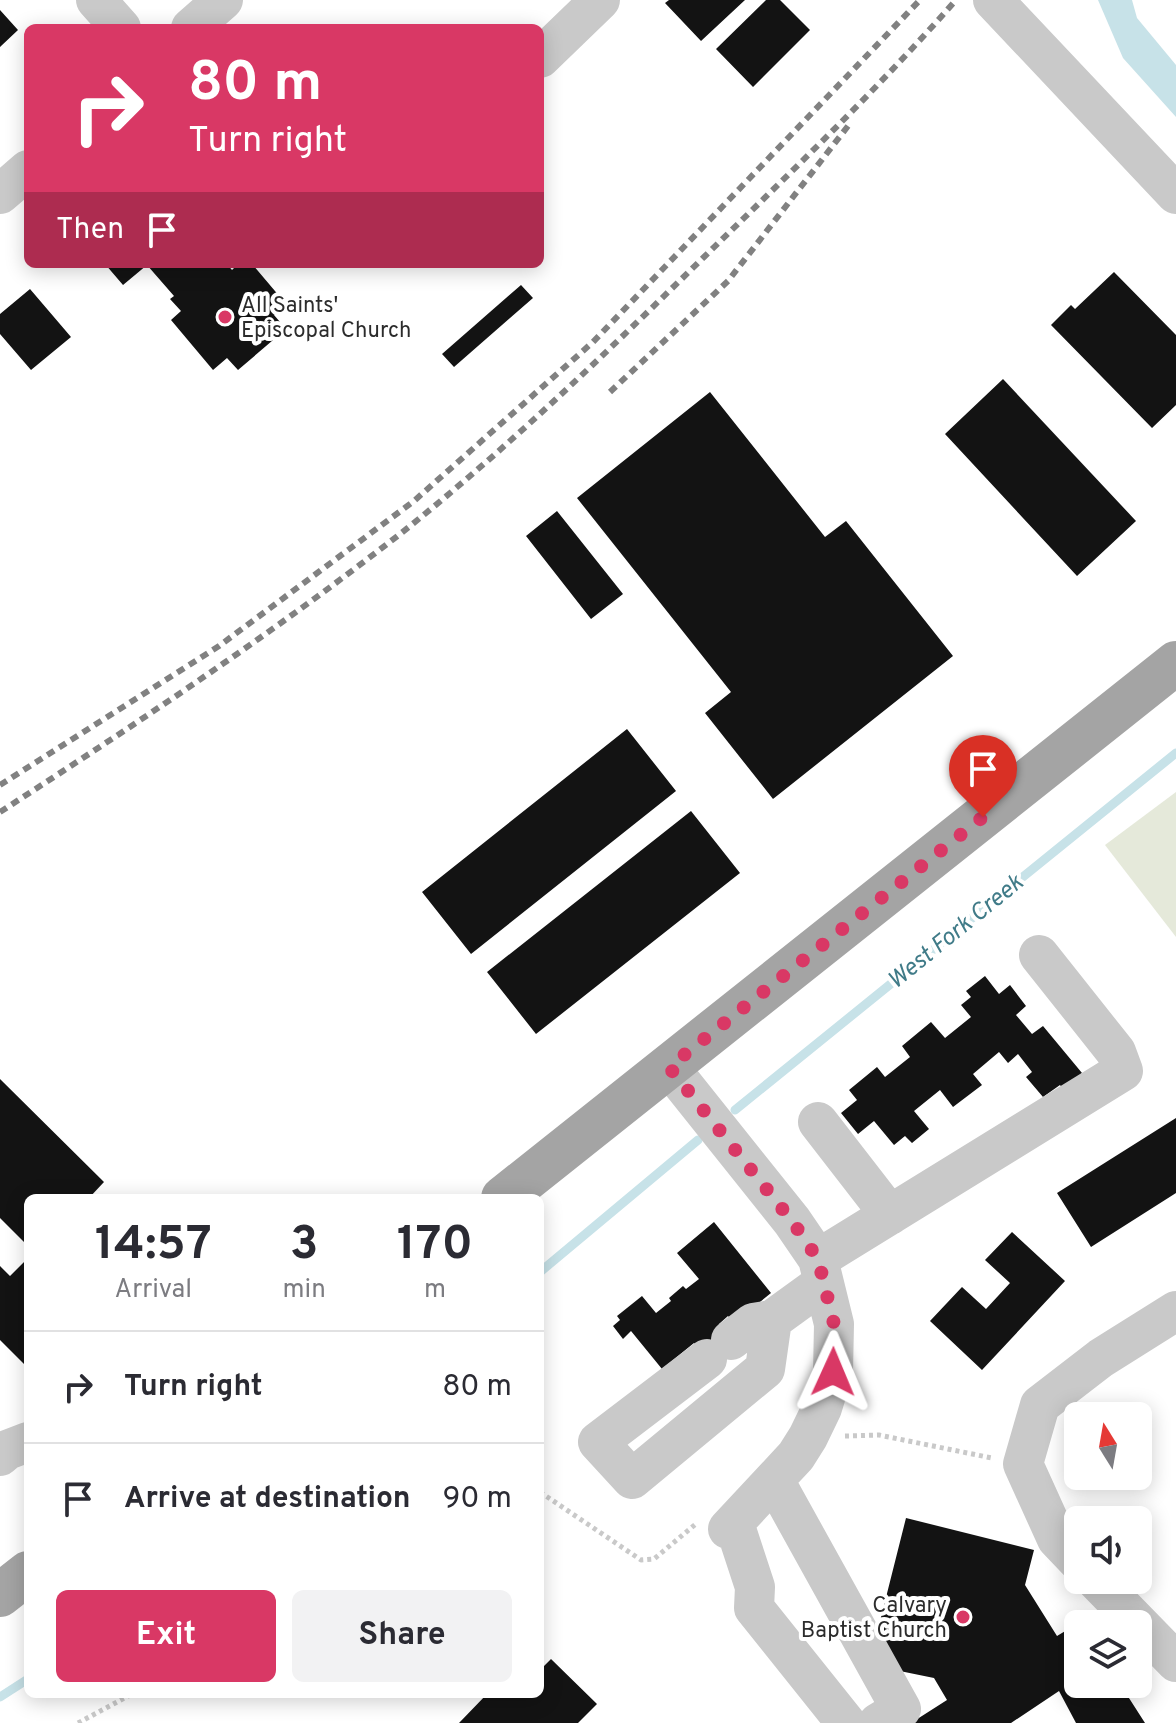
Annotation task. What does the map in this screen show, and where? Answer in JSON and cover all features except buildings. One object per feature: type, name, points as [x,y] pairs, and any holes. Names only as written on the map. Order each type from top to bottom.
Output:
[{"type":"main road","points":[[508,1194],[1176,663]]},
{"type":"main road","points":[[0,1595],[24,1576]]},
{"type":"street","points":[[96,0],[117,24]]},
{"type":"street","points":[[196,24],[223,0]]},
{"type":"street","points":[[544,54],[600,0]]},
{"type":"street","points":[[993,0],[1176,194]]},
{"type":"street","points":[[0,194],[24,173]]},
{"type":"street","points":[[772,1320],[753,1323],[598,1442],[632,1479],[765,1369],[772,1320],[820,1271],[890,1215],[1123,1071],[1116,1052],[1039,955]]},
{"type":"street","points":[[669,1067],[792,1221],[820,1271],[834,1324],[833,1372],[822,1408],[796,1456],[774,1480],[721,1523],[755,1587],[754,1608],[846,1723]]},
{"type":"street","points":[[818,1122],[890,1215]]},
{"type":"street","points":[[1064,1546],[1057,1539],[1023,1464],[1040,1405],[1101,1358],[1176,1311]]},
{"type":"street","points":[[774,1480],[901,1709],[878,1723]]},
{"type":"street","points":[[1110,1594],[1176,1662]]},
{"type":"path","points":[[808,1437],[879,1435],[1023,1464]]},
{"type":"path","points":[[544,1495],[641,1560],[654,1559],[721,1523]]},
{"type":"path","points":[[78,1723],[125,1698]]},
{"type":"shaded area","points":[[1176,792],[1176,937],[1105,845]]},
{"type":"water","points":[[1098,0],[1132,0],[1137,18],[1176,65],[1176,117],[1123,58]]},
{"type":"waterway","name":"West Fork Creek","points":[[735,1110],[1176,753]]},
{"type":"waterway","name":"West Fork Creek","points":[[544,1269],[698,1140]]},
{"type":"waterway","name":"West Fork Creek","points":[[0,1697],[24,1682]]},
{"type":"railway","points":[[0,785],[219,646],[414,501],[593,342],[920,0]]},
{"type":"railway","points":[[0,812],[253,643],[440,502],[555,400],[667,293],[864,99],[956,0]]},
{"type":"railway","points":[[610,392],[728,281],[848,126]]},
{"type":"place","name":"All Saints' Episcopal Church","points":[[225,317]]},
{"type":"place","name":"Calvary Baptist Church","points":[[963,1617]]},
{"type":"route","points":[[833,1372],[834,1324],[818,1259],[746,1161],[669,1067],[983,817]]}]
